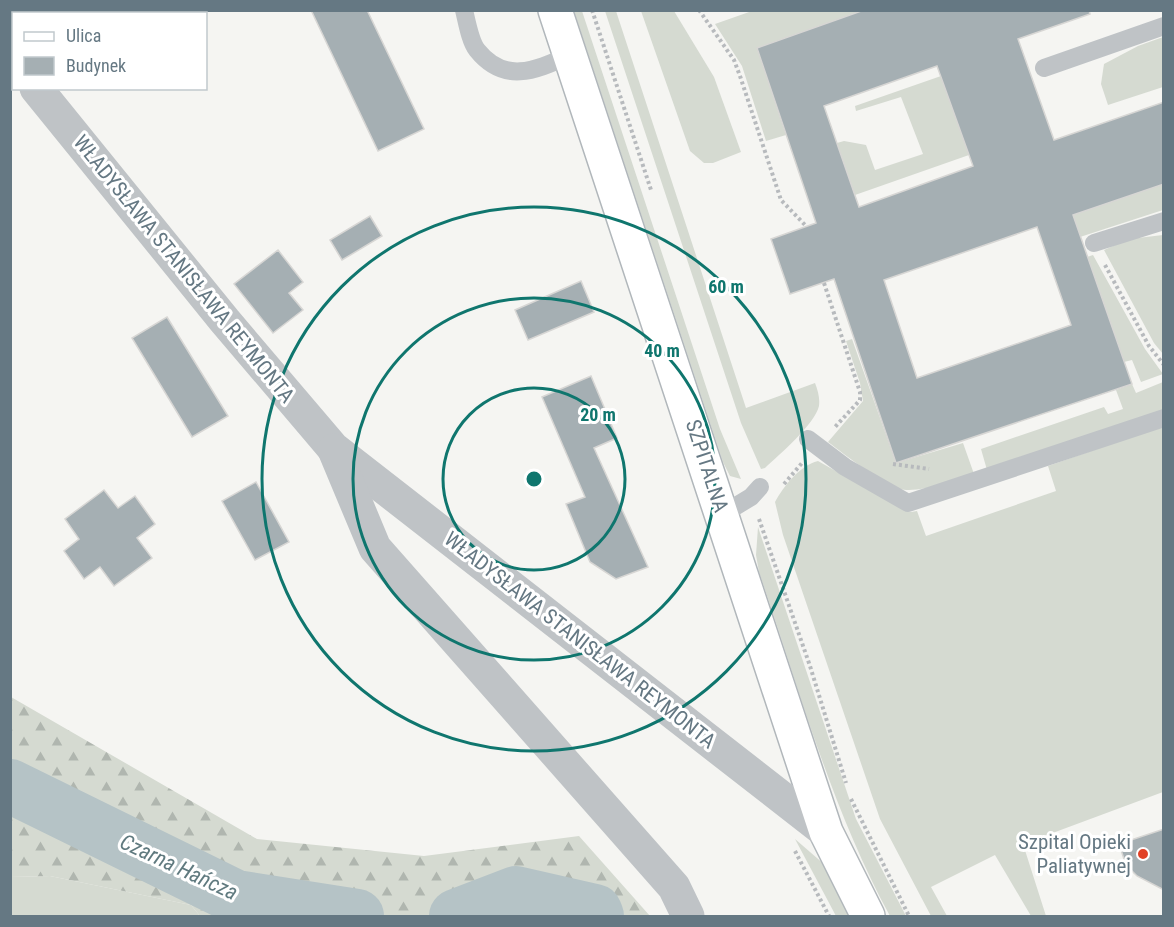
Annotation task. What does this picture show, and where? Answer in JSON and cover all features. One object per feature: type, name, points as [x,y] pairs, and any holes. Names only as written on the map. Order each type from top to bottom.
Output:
[{"type":"street","name":"SZPITALNA","points":[[555,10],[826,832],[868,916]]},
{"type":"street","name":"WŁADYSŁAWA STANISŁAWA REYMONTA","points":[[38,90],[225,321],[333,448],[826,832]]},
{"type":"street","name":"WŁADYSŁAWA STANISŁAWA REYMONTA","points":[[333,448],[375,548],[674,886],[688,916]]},
{"type":"lane","points":[[464,10],[476,50],[503,71],[531,72],[570,55]]},
{"type":"lane","points":[[1044,68],[1164,26]]},
{"type":"lane","points":[[1094,243],[1164,221]]},
{"type":"lane","points":[[812,442],[845,467],[908,503],[1164,418]]},
{"type":"lane","points":[[723,514],[752,496],[760,487]]},
{"type":"path","points":[[699,10],[734,60],[781,200],[806,226]]},
{"type":"path","points":[[1094,243],[1149,346],[1164,365]]},
{"type":"path","points":[[780,489],[812,442],[860,400],[860,392],[824,283]]},
{"type":"path","points":[[887,462],[911,468],[933,469]]},
{"type":"green space","points":[[574,11],[582,11],[720,429],[741,479],[730,476],[723,462]]},
{"type":"green space","points":[[605,11],[616,11],[746,408],[815,383],[819,394],[819,406],[811,421],[796,439],[765,468],[761,469],[741,423]]},
{"type":"green space","points":[[641,11],[674,11],[714,77],[741,152],[713,163],[704,163],[690,151]]},
{"type":"green space","points":[[752,11],[864,11],[757,48],[786,135],[766,141],[742,66],[715,24]]},
{"type":"green space","points":[[1163,37],[1163,87],[1108,105],[1101,84],[1104,64],[1138,46]]},
{"type":"green space","points":[[941,76],[969,155],[855,195],[837,143],[844,141],[866,145],[875,170],[923,154],[901,97],[856,111],[855,106]]},
{"type":"green space","points":[[1163,184],[1163,210],[1080,237],[1073,215]]},
{"type":"green space","points":[[1163,235],[1163,354],[1154,343],[1104,250],[1129,239]]},
{"type":"green space","points":[[1093,255],[1145,349],[1163,374],[1141,382],[1132,360],[1124,362],[1087,257]]},
{"type":"green space","points":[[852,339],[896,463],[963,443],[974,474],[923,489],[906,490],[889,484],[866,470],[828,442],[863,401],[860,383],[846,341]]},
{"type":"green space","points":[[1163,382],[1163,411],[987,470],[981,449],[1104,407],[1108,414],[1123,409],[1116,390],[1132,384],[1136,393]]},
{"type":"green space","points":[[1163,426],[1163,792],[1023,844],[1046,916],[1031,916],[995,855],[931,887],[947,916],[931,916],[880,819],[783,535],[775,502],[798,472],[818,461],[901,508],[911,512],[917,511],[926,536],[1056,491],[1048,466]]},
{"type":"green space","points":[[758,527],[856,819],[906,916],[890,916],[850,833],[833,790],[759,572],[756,555]]},
{"type":"green space","points":[[11,697],[257,839],[424,856],[579,836],[650,916],[200,916],[191,905],[50,876],[11,877]]},
{"type":"green space","points":[[795,839],[825,865],[850,916],[836,916]]},
{"type":"green space","points":[[50,876],[191,905],[200,916],[11,916],[10,877]]},
{"type":"building","points":[[311,10],[367,10],[424,129],[378,151]]},
{"type":"building","points":[[864,10],[1089,10],[1090,14],[1018,39],[1054,140],[1164,102],[1164,184],[1073,215],[1132,384],[896,463],[834,279],[790,294],[771,239],[816,223],[757,48]],"holes":[[[937,66],[973,166],[859,207],[824,106]],[[1037,227],[1071,325],[917,378],[884,280]]]},
{"type":"building","points":[[370,216],[382,236],[342,260],[330,240]]},
{"type":"building","points":[[278,250],[303,282],[289,293],[303,310],[273,333],[234,284]]},
{"type":"building","points":[[581,281],[594,312],[528,340],[515,310]]},
{"type":"building","points":[[167,317],[228,416],[192,437],[132,338]]},
{"type":"building","points":[[591,376],[617,438],[594,448],[648,567],[616,579],[590,562],[566,504],[585,497],[542,397]]},
{"type":"building","points":[[256,482],[289,542],[255,560],[222,501]]},
{"type":"building","points":[[104,490],[118,508],[135,496],[155,524],[137,538],[152,558],[114,586],[100,567],[84,579],[64,551],[79,539],[65,519]]},
{"type":"building","name":"Szpital Opieki Paliatywnej","points":[[1164,829],[1164,890],[1137,876],[1126,865],[1119,844]]},
{"type":"waterway","name":"Czarna Hańcza","points":[[10,786],[236,897],[357,916]]},
{"type":"waterway","name":"Czarna Hańcza","points":[[456,916],[516,893],[595,911],[597,916]]},
{"type":"place","name":"Szpital Opieki Paliatywnej","points":[[1143,854]]}]
